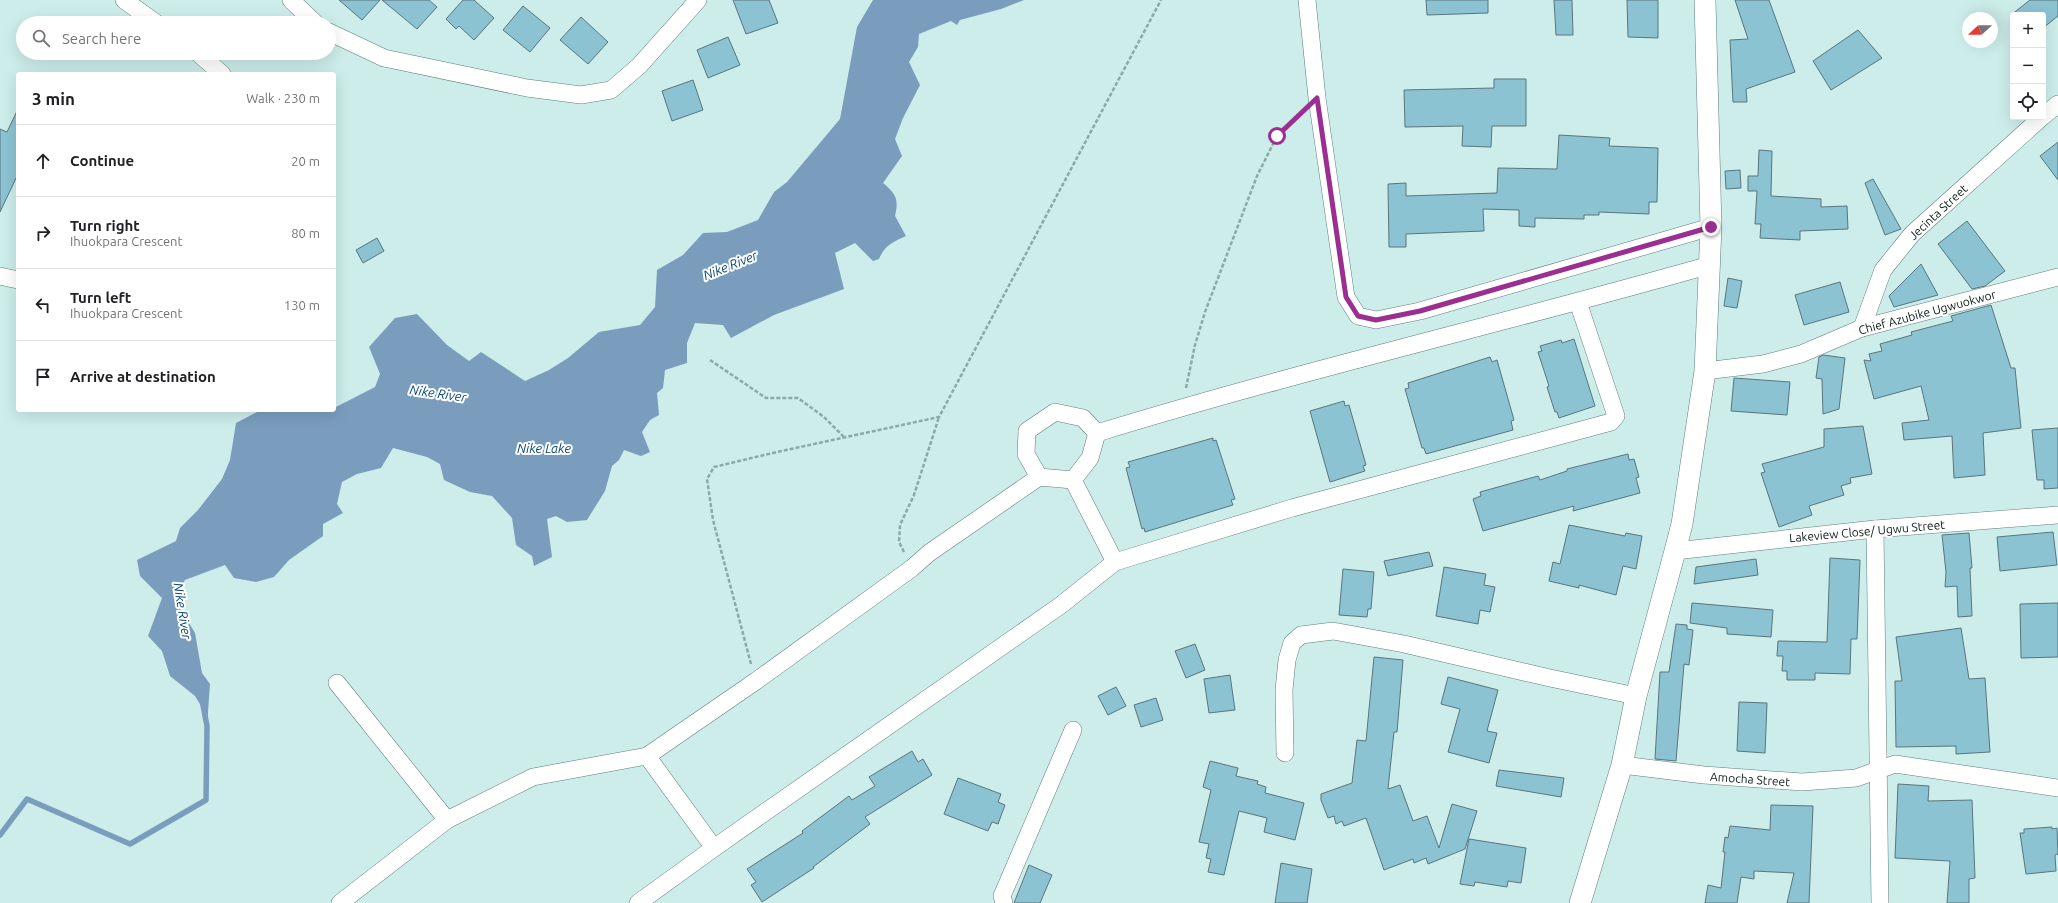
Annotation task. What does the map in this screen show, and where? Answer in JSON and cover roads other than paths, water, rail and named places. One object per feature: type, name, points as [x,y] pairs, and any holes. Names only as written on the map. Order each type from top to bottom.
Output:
[{"type":"street","points":[[124,0],[146,16]]},
{"type":"street","points":[[291,0],[308,16]]},
{"type":"street","points":[[336,35],[384,58],[527,88],[581,95],[611,90],[639,66],[698,0]]},
{"type":"street","points":[[1307,0],[1317,98],[1346,297],[1358,316],[1376,320],[1420,311],[1711,227]]},
{"type":"street","points":[[1580,903],[1622,765],[1636,696],[1682,524],[1705,371],[1711,227],[1705,0]]},
{"type":"street","points":[[206,60],[220,72]]},
{"type":"street","name":"Jecinta Street","points":[[2046,114],[2058,104]]},
{"type":"street","name":"Jecinta Street","points":[[1862,328],[1883,270],[1912,234],[2040,120]]},
{"type":"street","points":[[1097,433],[1182,407],[1578,302],[1710,265]]},
{"type":"street","points":[[0,276],[16,280]]},
{"type":"street","name":"Chief Azubike Ugwuokwor","points":[[1705,371],[1763,364],[1801,354],[1862,328],[2058,277]]},
{"type":"street","points":[[638,903],[1061,605],[1115,562],[1292,508],[1611,422],[1616,416],[1578,302]]},
{"type":"street","points":[[1039,477],[1026,454],[1027,431],[1055,412],[1083,418],[1097,433]]},
{"type":"street","points":[[1073,480],[1090,458],[1097,433]]},
{"type":"street","points":[[340,903],[447,820],[533,777],[647,756],[756,681],[912,568],[930,553],[1039,477],[1073,480]]},
{"type":"street","points":[[1073,480],[1115,562]]},
{"type":"street","name":"Lakeview Close/ Ugwu Street","points":[[1675,550],[1875,529],[2058,515]]},
{"type":"street","points":[[1875,529],[1877,771],[1880,903]]},
{"type":"street","points":[[1285,753],[1284,690],[1287,660],[1292,643],[1301,635],[1333,631],[1404,644],[1550,678],[1636,696]]},
{"type":"street","points":[[337,683],[447,820]]},
{"type":"street","points":[[1004,903],[1002,896],[1073,730]]},
{"type":"street","points":[[647,756],[714,848]]},
{"type":"street","name":"Amocha Street","points":[[1622,765],[1704,776],[1802,782],[1856,778],[1895,764],[2058,788]]},
{"type":"water","name":"Nike Lake","points":[[873,0],[1024,0],[1001,9],[960,20],[957,25],[951,21],[919,34],[918,47],[909,62],[920,85],[903,118],[895,139],[902,156],[883,183],[894,194],[897,205],[895,216],[906,236],[890,244],[881,254],[879,259],[873,261],[855,243],[835,253],[844,289],[774,315],[731,338],[723,325],[695,323],[687,343],[687,363],[665,370],[663,388],[657,393],[659,415],[650,420],[642,432],[650,452],[641,456],[624,450],[619,460],[612,466],[605,491],[587,520],[567,522],[556,516],[547,519],[552,557],[534,566],[532,556],[516,545],[512,518],[492,496],[470,492],[444,480],[440,464],[427,457],[393,448],[381,468],[357,474],[342,482],[337,504],[343,513],[323,524],[323,536],[289,560],[274,577],[256,582],[234,578],[225,565],[185,580],[174,598],[195,633],[202,673],[210,684],[207,726],[203,709],[195,696],[170,676],[162,651],[148,636],[162,598],[140,576],[137,560],[176,541],[180,528],[198,510],[222,479],[230,460],[236,423],[257,412],[336,412],[336,407],[375,387],[380,374],[369,347],[395,318],[417,314],[447,345],[469,361],[481,352],[525,381],[549,370],[568,358],[599,332],[640,325],[655,307],[657,270],[683,255],[703,233],[727,232],[758,220],[774,192],[787,182],[840,119],[857,27]]},
{"type":"waterway","name":"Nike River","points":[[0,835],[27,799],[130,844],[206,800],[207,726],[203,705]]}]
